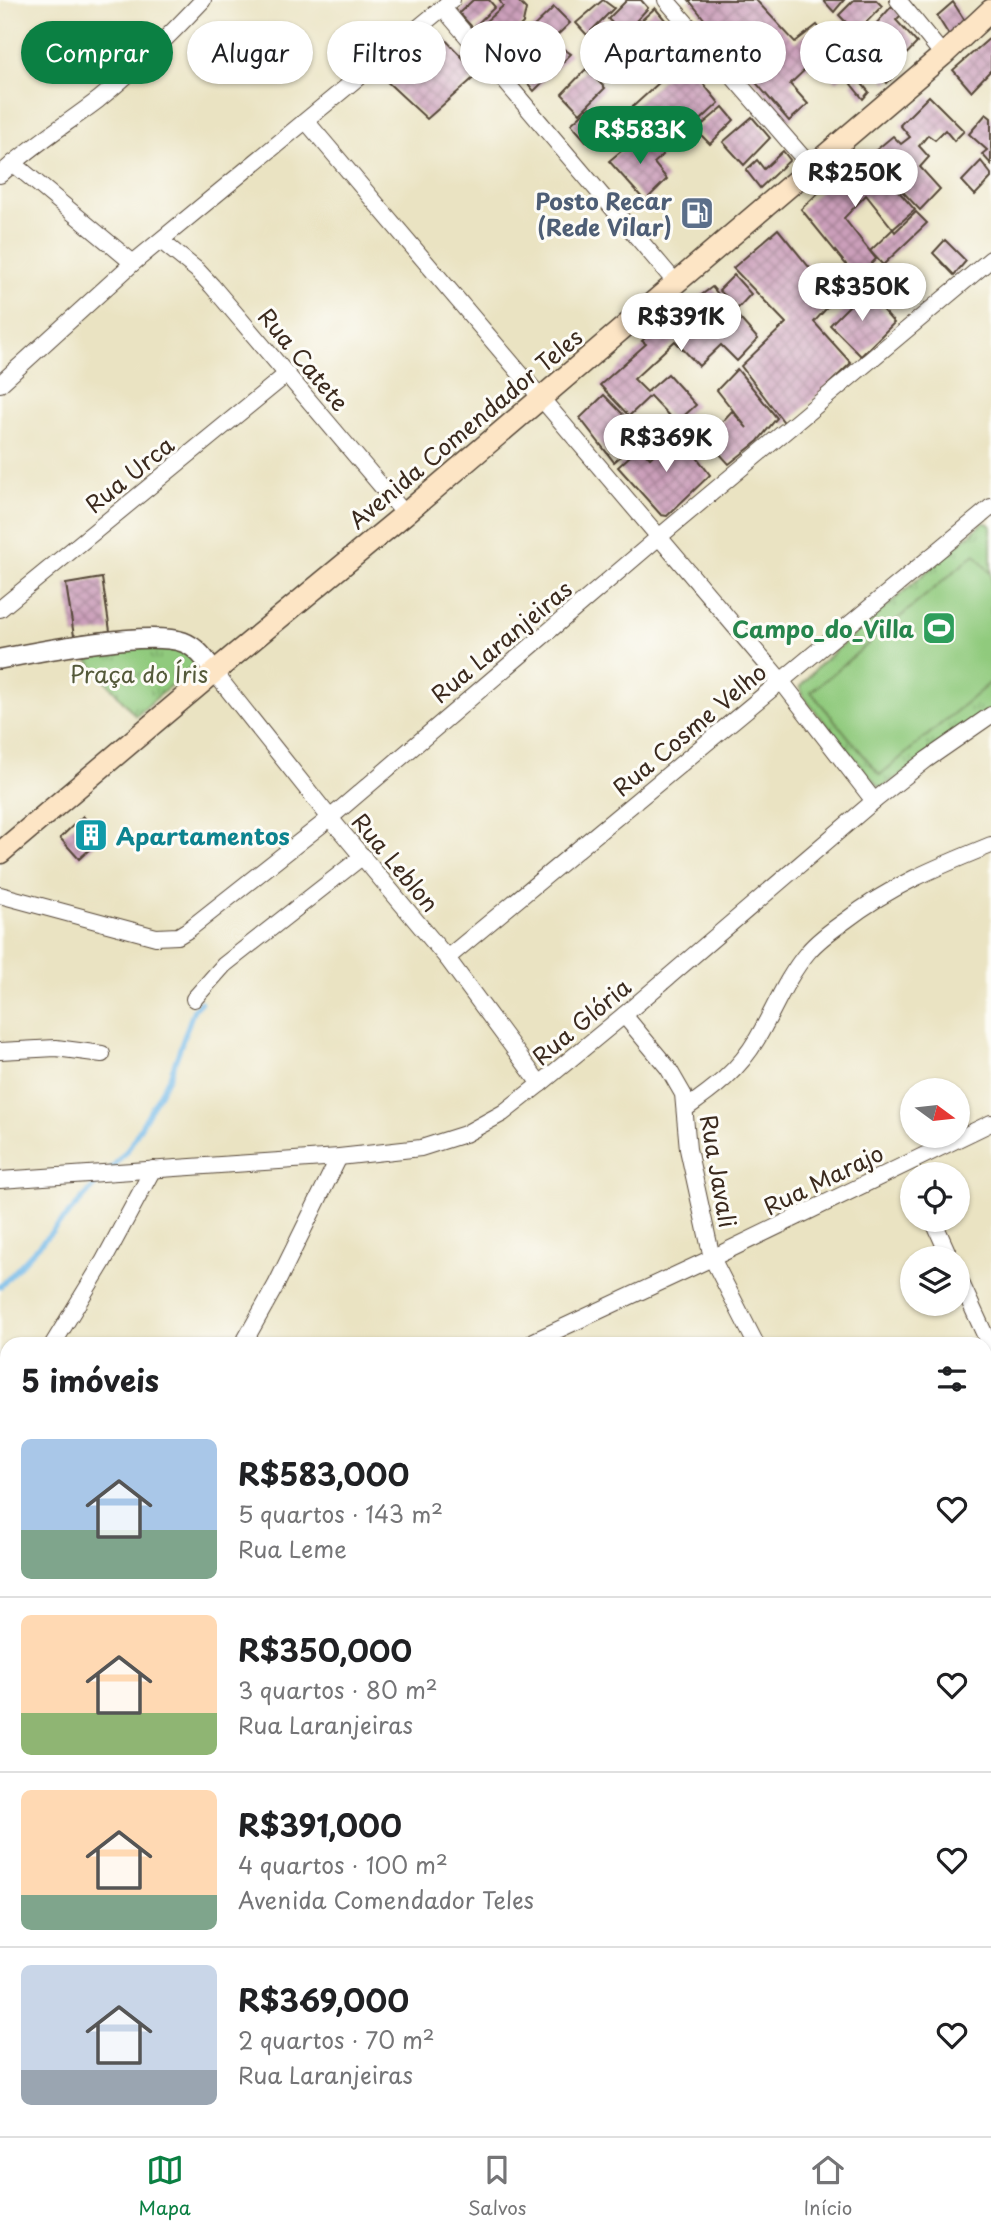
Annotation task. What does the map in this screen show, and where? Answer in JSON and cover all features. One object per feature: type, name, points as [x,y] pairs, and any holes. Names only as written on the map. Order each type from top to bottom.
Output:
[{"type":"main road","name":"Avenida Comendador Teles","points":[[0,853],[812,168],[991,10]]},
{"type":"street","points":[[0,175],[99,99],[203,0]]},
{"type":"street","points":[[666,0],[812,168]]},
{"type":"street","points":[[898,0],[943,55]]},
{"type":"street","points":[[0,384],[133,263],[447,4],[676,283]]},
{"type":"street","points":[[306,121],[782,682],[874,801]]},
{"type":"street","points":[[13,163],[133,263]]},
{"type":"street","name":"Rua Catete","points":[[161,241],[197,270],[405,514]]},
{"type":"street","name":"Rua Laranjeiras","points":[[0,895],[156,937],[178,936],[188,930],[330,818],[659,537],[991,259]]},
{"type":"street","name":"Rua Urca","points":[[0,609],[287,374]]},
{"type":"street","name":"Rua Cosme Velho","points":[[447,958],[990,511]]},
{"type":"street","points":[[0,659],[134,639],[171,639],[195,649],[214,672]]},
{"type":"street","name":"Rua Leblon","points":[[214,672],[330,818],[447,958],[540,1084]]},
{"type":"street","name":"Rua Glória","points":[[0,1180],[339,1157],[421,1148],[465,1134],[503,1113],[540,1084],[874,801],[926,760],[991,715]]},
{"type":"street","points":[[685,1109],[722,1084],[743,1061],[758,1039],[795,970],[809,951],[829,933],[900,883],[991,845]]},
{"type":"street","points":[[194,999],[224,965],[369,863]]},
{"type":"street","name":"Rua Javali","points":[[624,1015],[677,1080],[683,1094],[688,1149],[712,1258],[752,1337]]},
{"type":"street","points":[[0,1051],[56,1048],[102,1054]]},
{"type":"street","name":"Rua Marajo","points":[[921,1162],[991,1123]]},
{"type":"street","points":[[247,1337],[276,1285],[339,1157]]},
{"type":"street","points":[[56,1337],[103,1262],[153,1169]]},
{"type":"street","name":"Rua Marajo","points":[[543,1337],[900,1173]]},
{"type":"street","points":[[970,1302],[986,1337]]},
{"type":"green space","name":"Campo_do_Villa","points":[[983,523],[991,526],[991,713],[883,787],[878,786],[804,698],[800,687],[820,664]]},
{"type":"green space","name":"Campo_do_Villa","points":[[975,554],[991,574],[991,682],[880,775],[811,692]]},
{"type":"green space","name":"Praça do Íris","points":[[172,644],[200,659],[136,716],[80,651]]},
{"type":"building","points":[[473,0],[489,0],[495,7],[480,21],[466,21],[459,13]]},
{"type":"building","points":[[499,0],[517,0],[526,9],[523,21],[486,21],[503,6]]},
{"type":"building","points":[[603,0],[614,8],[601,21],[580,21],[580,27],[576,23]]},
{"type":"building","points":[[627,0],[641,0],[648,8],[636,21],[608,19]]},
{"type":"building","points":[[689,0],[756,0],[776,21],[706,21]]},
{"type":"building","points":[[823,0],[844,0],[834,12]]},
{"type":"building","points":[[854,0],[876,0],[882,6],[868,21],[845,21],[839,15]]},
{"type":"building","points":[[953,2],[965,21],[949,35],[937,16]]},
{"type":"building","points":[[892,6],[901,15],[897,21],[878,21]]},
{"type":"building","points":[[554,7],[570,23],[566,27],[566,21],[539,21]]},
{"type":"building","points":[[655,8],[666,21],[641,21]]},
{"type":"building","points":[[786,32],[795,42],[800,38],[800,74],[790,84],[808,104],[789,121],[757,84],[786,84]]},
{"type":"building","points":[[907,32],[917,43],[907,54]]},
{"type":"building","points":[[991,37],[991,70],[971,91],[953,70]]},
{"type":"building","points":[[446,40],[460,55],[460,84],[467,84],[427,119],[390,84],[446,84]]},
{"type":"building","points":[[580,75],[580,84],[601,84],[605,88],[580,113],[562,94]]},
{"type":"building","points":[[528,84],[541,84],[534,91]]},
{"type":"building","points":[[658,84],[704,84],[719,103],[678,141],[661,124],[648,135],[627,112]]},
{"type":"building","points":[[851,84],[862,84],[869,92],[863,99]]},
{"type":"building","points":[[929,96],[964,131],[954,141],[945,130],[935,140],[928,135],[919,146],[929,157],[920,167],[940,189],[920,210],[869,156],[893,136],[901,144],[910,137],[900,125]]},
{"type":"building","points":[[590,107],[606,123],[586,141],[571,124]]},
{"type":"building","points":[[723,107],[734,120],[710,144],[696,130]]},
{"type":"building","points":[[986,114],[991,118],[991,164],[982,154],[987,150],[969,134]]},
{"type":"building","points":[[752,117],[770,138],[744,165],[723,142]]},
{"type":"building","points":[[643,133],[663,155],[654,163],[667,179],[645,201],[609,161]]},
{"type":"building","points":[[783,151],[790,160],[760,188],[746,170],[757,160],[764,169]]},
{"type":"building","points":[[863,151],[915,210],[893,229],[866,195],[844,218],[876,259],[857,278],[801,209]]},
{"type":"building","points":[[981,161],[991,178],[975,195],[962,181]]},
{"type":"building","points":[[916,212],[927,223],[883,265],[870,251]]},
{"type":"building","points":[[778,229],[835,299],[814,322],[851,363],[786,425],[741,366],[786,323],[733,268]]},
{"type":"building","points":[[945,240],[966,261],[954,275],[933,253]]},
{"type":"building","points":[[734,275],[751,294],[738,308],[719,290]]},
{"type":"building","points":[[712,287],[758,339],[737,361],[721,345],[699,366],[675,341],[634,379],[647,392],[668,374],[696,405],[676,423],[650,396],[629,416],[600,385],[646,344],[642,341],[660,323],[665,328],[687,306]]},
{"type":"building","points":[[865,290],[894,323],[861,356],[830,325]]},
{"type":"building","points":[[737,369],[777,418],[758,441],[729,464],[706,439],[732,411],[747,428],[717,390]]},
{"type":"building","points":[[604,395],[644,436],[614,462],[580,418]]},
{"type":"building","points":[[678,432],[710,475],[667,516],[661,515],[618,467],[640,447],[650,458]]},
{"type":"building","points":[[102,578],[110,631],[74,636],[66,584]]},
{"type":"building","name":"Apartamentos","points":[[83,816],[102,838],[79,859],[60,838]]},
{"type":"waterway","points":[[110,1170],[128,1149],[170,1076],[194,1009],[201,1002]]},
{"type":"waterway","points":[[0,1287],[103,1177]]},
{"type":"place","name":"Posto Recar (Rede Vilar)","points":[[697,213]]},
{"type":"place","name":"Campo_do_Villa","points":[[939,628]]},
{"type":"place","name":"Apartamentos","points":[[91,835]]}]
